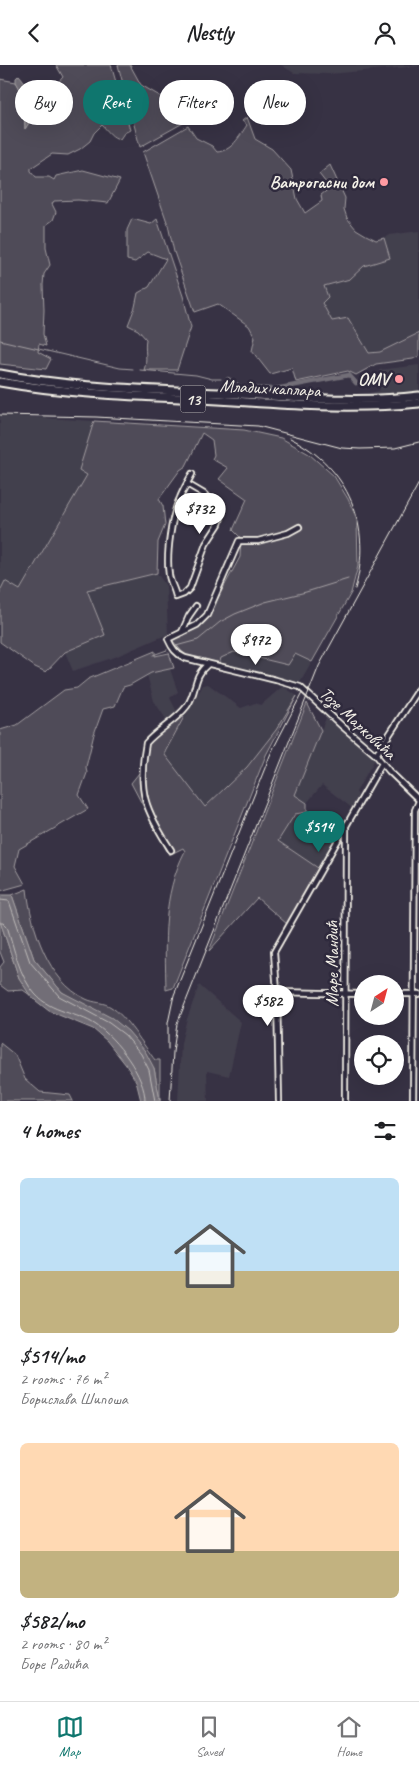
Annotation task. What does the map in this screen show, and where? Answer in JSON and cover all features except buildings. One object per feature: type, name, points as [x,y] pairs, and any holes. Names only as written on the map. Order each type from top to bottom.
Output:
[{"type":"highway","name":"Младих каплара","points":[[1,376],[73,384],[306,398],[356,399],[419,396]]},
{"type":"highway","name":"Младих каплара","points":[[1,376],[72,392],[357,407],[419,403]]},
{"type":"street","points":[[187,484],[204,494],[222,513],[219,524],[206,545],[190,588],[184,594],[176,597],[169,575],[169,553],[179,500],[187,484],[192,474]]},
{"type":"street","points":[[208,664],[185,658],[176,653],[168,639],[197,625],[206,615],[239,541],[258,541],[288,533],[300,527]]},
{"type":"street","points":[[181,634],[196,606]]},
{"type":"street","points":[[171,850],[152,817],[144,796],[143,773],[146,743],[187,706],[194,690],[197,676],[208,664]]},
{"type":"street","name":"Тозе Марковића","points":[[208,664],[300,687],[376,755],[419,800]]},
{"type":"street","points":[[376,755],[419,689]]},
{"type":"street","points":[[279,1101],[277,993],[274,952],[382,763]]},
{"type":"street","points":[[413,1101],[416,994],[415,810],[419,800]]},
{"type":"street","name":"Маре Мандић","points":[[345,1101],[346,826]]},
{"type":"street","points":[[277,993],[354,994]]},
{"type":"shaded area","points":[[56,65],[111,65],[115,80],[83,80],[83,125],[102,125],[94,133],[90,141],[80,149],[68,155],[52,154],[31,168],[31,171],[36,177],[49,177],[54,180],[56,176],[83,170],[120,180],[108,203],[78,200],[54,201],[52,204],[56,212],[53,220],[46,225],[46,248],[50,265],[44,274],[43,285],[43,334],[46,346],[39,344],[38,352],[51,359],[46,369],[0,364],[0,79],[15,82],[15,125],[25,125],[25,129],[27,125],[73,125],[73,80],[60,80],[63,77]]},
{"type":"shaded area","points":[[118,65],[130,65],[138,80],[122,80]]},
{"type":"shaded area","points":[[281,65],[419,66],[329,74],[294,73]]},
{"type":"shaded area","points":[[149,90],[159,96],[159,125],[179,125],[140,147],[134,125],[149,125]]},
{"type":"shaded area","points":[[102,125],[129,125],[130,130],[124,133],[120,139],[112,136]]},
{"type":"shaded area","points":[[247,125],[250,125],[255,139],[272,149],[291,170],[297,199],[305,213],[322,201],[321,195],[330,188],[319,174],[330,165],[345,198],[344,209],[347,218],[356,229],[366,235],[376,240],[384,238],[390,258],[364,266],[350,279],[324,286],[328,297],[322,303],[332,321],[348,318],[369,353],[380,352],[419,333],[419,356],[413,359],[376,364],[356,375],[348,371],[296,382],[292,368],[270,374],[252,351],[255,337],[249,326],[218,304],[195,312],[143,152],[188,126],[196,138],[212,146],[217,152],[227,149],[238,139]]},
{"type":"shaded area","points":[[132,219],[151,224],[157,219],[183,296],[191,327],[177,370],[144,370],[146,339],[138,330],[128,325],[138,293],[149,287],[166,259],[148,252],[135,262],[127,260],[127,230]]},
{"type":"shaded area","points":[[419,231],[419,333],[380,352],[369,353],[348,319],[332,322],[322,303],[328,297],[324,286],[350,279],[364,266],[389,258],[384,238],[389,235]]},
{"type":"shaded area","name":"OMV","points":[[419,365],[419,393],[382,396],[369,393],[379,391],[379,370]]},
{"type":"shaded area","points":[[0,415],[94,421],[79,470],[87,475],[20,590],[5,581],[0,591]]},
{"type":"shaded area","points":[[94,421],[244,430],[281,438],[309,454],[334,476],[357,519],[358,566],[351,593],[312,662],[295,654],[288,665],[234,652],[221,658],[219,665],[185,655],[172,640],[205,622],[240,557],[241,538],[233,530],[247,499],[219,479],[228,468],[212,459],[214,455],[212,440],[202,433],[186,466],[180,470],[159,499],[163,506],[165,525],[158,542],[157,573],[87,590],[105,635],[65,652],[46,672],[35,667],[0,642],[0,591],[5,581],[20,590],[87,475],[79,470]]},
{"type":"shaded area","points":[[157,573],[166,586],[168,634],[115,657],[73,671],[65,652],[105,635],[87,590]]},
{"type":"shaded area","points":[[155,651],[155,656],[169,653],[174,668],[151,673],[123,687],[115,706],[103,709],[94,734],[86,767],[87,773],[79,795],[88,809],[19,849],[15,866],[25,884],[0,891],[0,730],[17,725],[64,690],[77,688],[88,679]]},
{"type":"shaded area","points":[[233,652],[288,665],[295,654],[312,662],[298,686],[219,665],[221,658]]},
{"type":"shaded area","points":[[170,669],[178,692],[170,698],[177,712],[168,722],[154,701],[147,675]]},
{"type":"shaded area","points":[[208,684],[241,708],[255,703],[261,705],[283,686],[297,696],[276,730],[247,767],[205,807],[165,755],[165,752],[203,685]]},
{"type":"shaded area","points":[[297,696],[266,755],[173,988],[166,990],[166,919],[172,885],[185,851],[183,848],[169,855],[131,783],[143,768],[145,739],[159,730],[177,712],[184,717],[165,755],[205,807],[247,767],[276,730]]},
{"type":"shaded area","points":[[307,703],[321,730],[295,795],[307,803],[307,812],[295,814],[278,841],[318,868],[287,924],[257,898],[209,951]]},
{"type":"shaded area","points":[[326,718],[374,757],[374,761],[356,792],[358,795],[352,808],[322,785],[306,804],[295,795]]},
{"type":"shaded area","points":[[304,813],[339,835],[318,868],[278,841],[295,814]]},
{"type":"shaded area","points":[[27,889],[37,936],[52,967],[61,980],[86,999],[105,1004],[116,1011],[155,1060],[160,1060],[160,1101],[154,1068],[81,1004],[62,992],[34,959],[12,895]]},
{"type":"shaded area","points":[[0,921],[19,978],[41,1003],[23,990],[8,991],[0,985],[0,967],[4,962],[0,952]]},
{"type":"shaded area","points":[[199,985],[241,1022],[229,1076],[207,1071],[208,1101],[178,1101],[181,1043]]},
{"type":"shaded area","points":[[0,1043],[15,1055],[25,1079],[40,1092],[70,1095],[73,1101],[0,1101]]},
{"type":"water","points":[[19,75],[23,80],[16,80]]},
{"type":"water","points":[[0,895],[12,895],[34,959],[62,992],[112,1018],[128,1031],[145,1051],[154,1068],[160,1101],[141,1101],[136,1081],[126,1065],[107,1041],[93,1029],[49,1011],[31,997],[19,978],[0,921]]},
{"type":"waterway","points":[[0,340],[120,368],[133,369]]},
{"type":"waterway","points":[[140,370],[221,379]]},
{"type":"waterway","points":[[228,379],[242,388],[275,389],[349,375],[356,383]]},
{"type":"waterway","points":[[176,646],[198,640],[220,622],[265,602],[348,579]]},
{"type":"waterway","points":[[153,655],[167,650]]},
{"type":"railway","points":[[0,415],[96,417],[258,426],[342,448],[395,448],[419,442]]},
{"type":"railway","points":[[290,438],[310,450],[328,465],[341,482],[351,501],[358,522],[361,543],[360,566],[355,589]]},
{"type":"railway","points":[[170,1101],[177,1024],[319,666],[419,483]]},
{"type":"railway","points":[[168,1049],[168,1023],[174,995],[271,753],[302,693]]},
{"type":"place","name":"Ватрогасни дом","points":[[384,182]]},
{"type":"place","name":"OMV","points":[[399,379]]}]
